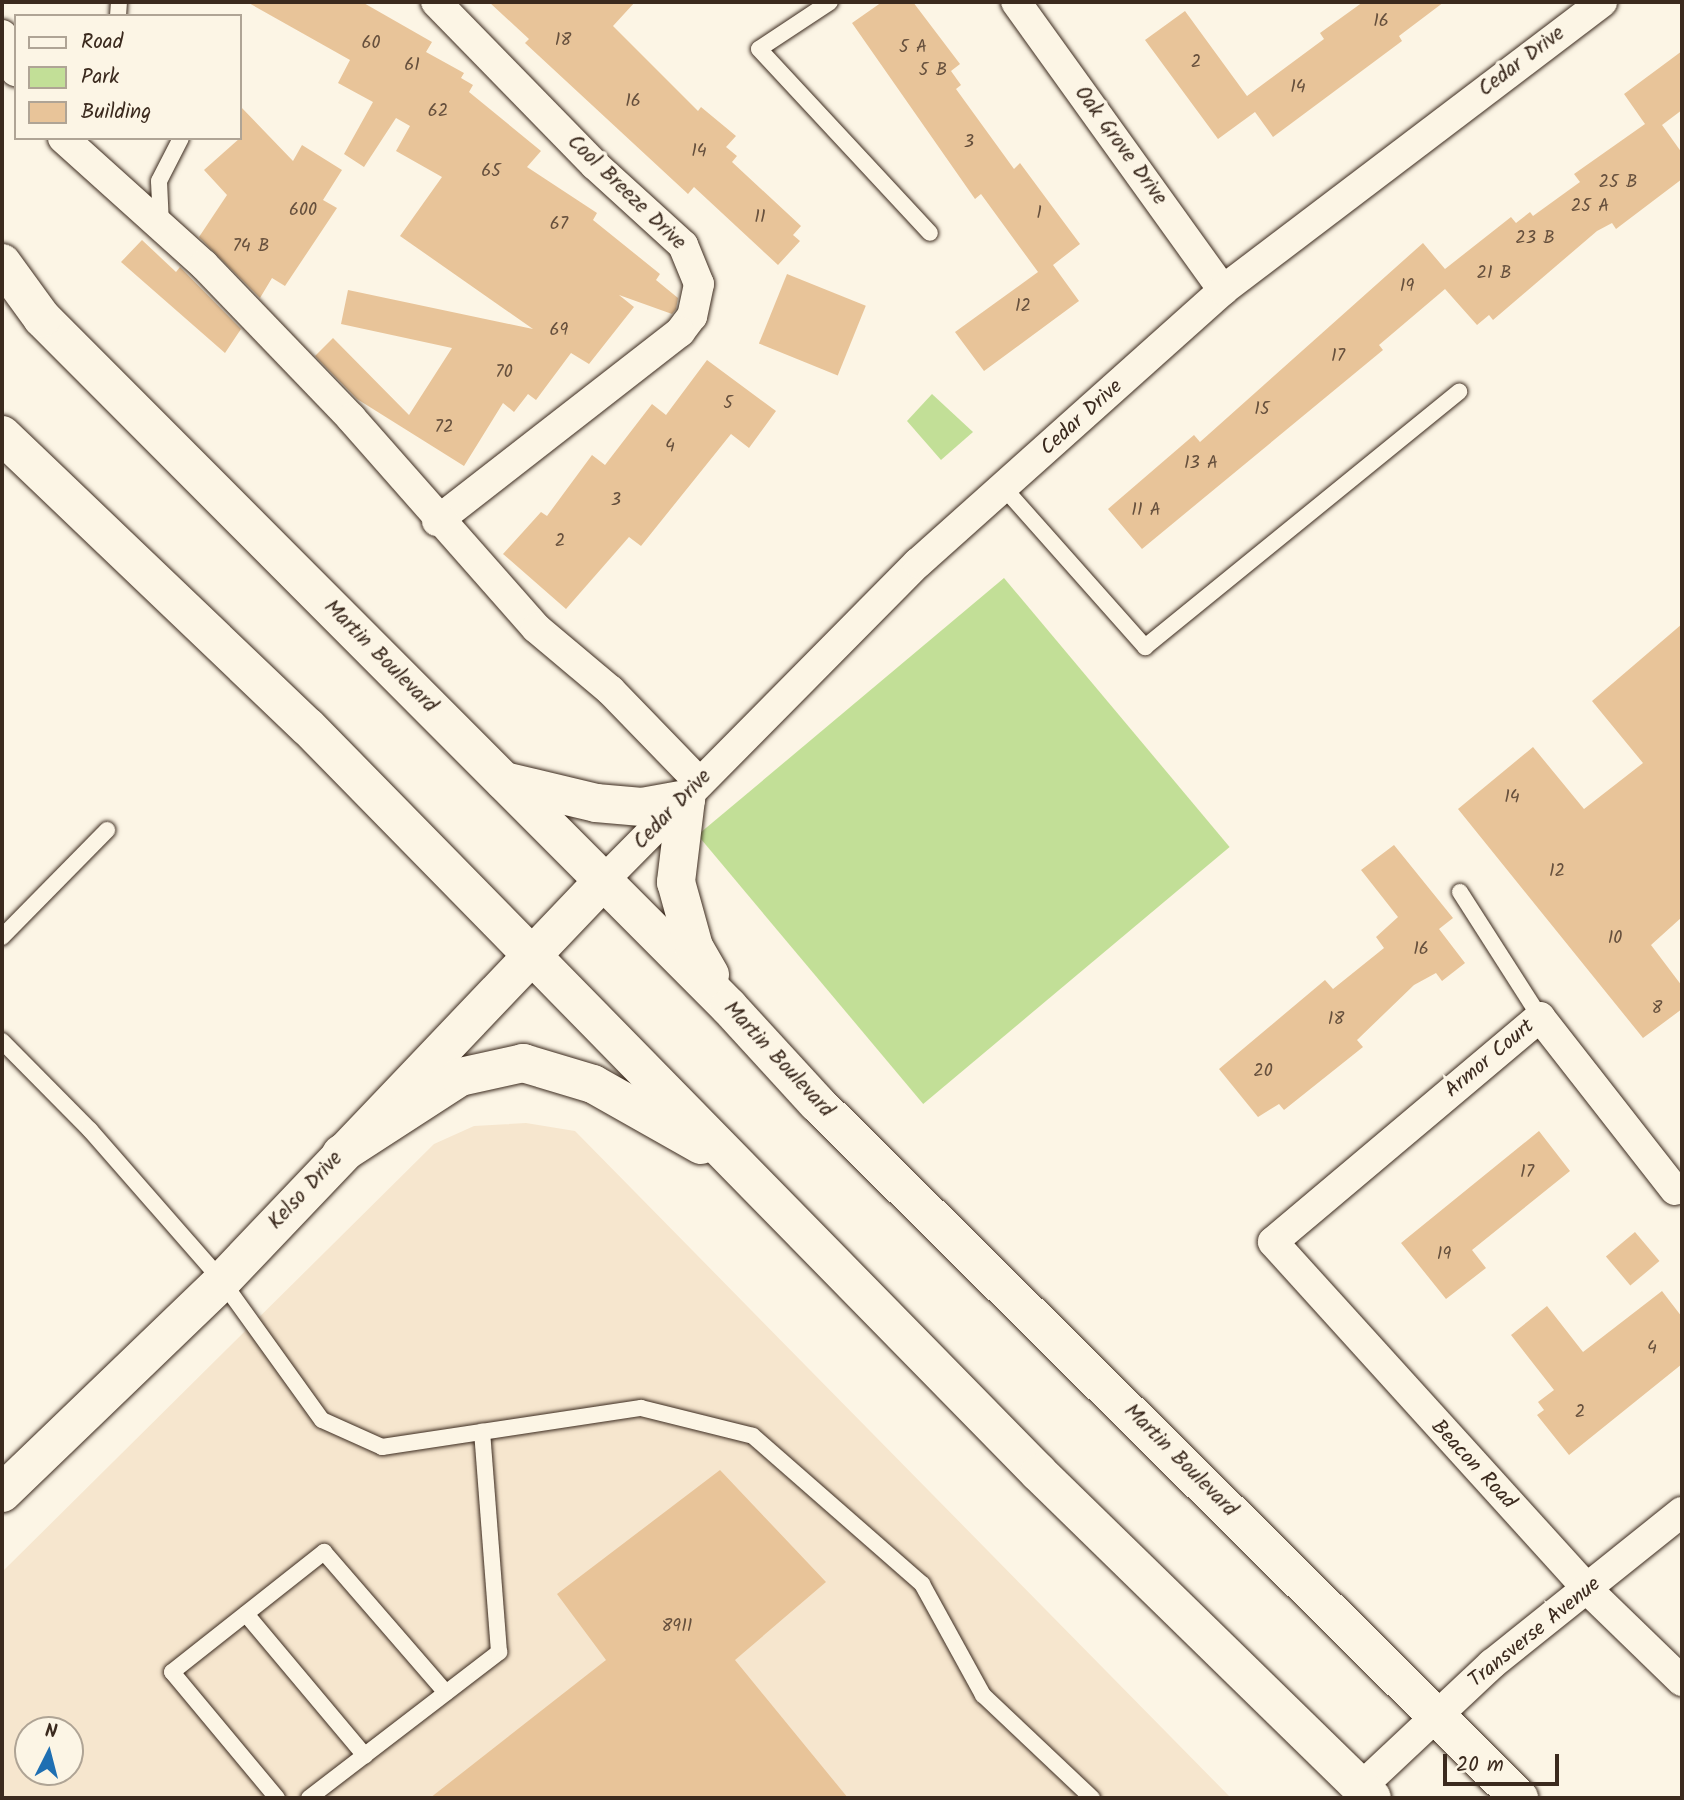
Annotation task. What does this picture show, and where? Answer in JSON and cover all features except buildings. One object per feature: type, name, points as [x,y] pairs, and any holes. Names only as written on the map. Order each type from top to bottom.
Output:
[{"type":"main road","points":[[2,263],[42,318]]},
{"type":"main road","points":[[2,287],[42,318]]},
{"type":"main road","name":"Martin Boulevard","points":[[42,318],[729,1007],[817,1103],[1519,1798]]},
{"type":"main road","points":[[2,435],[308,727],[1039,1473],[1367,1793]]},
{"type":"main road","points":[[504,781],[596,803],[642,807],[693,791],[676,882],[694,947],[729,1007]]},
{"type":"main road","name":"Kelso Drive","points":[[2,1493],[222,1281],[603,881]]},
{"type":"main road","points":[[341,1154],[460,1077],[523,1063],[593,1084],[738,1166]]},
{"type":"street","name":"Cool Breeze Drive","points":[[436,2],[595,165],[683,245],[699,284],[692,316],[680,332],[438,521]]},
{"type":"street","name":"Oak Grove Drive","points":[[1016,2],[1223,290]]},
{"type":"street","name":"Cedar Drive","points":[[603,881],[918,564],[1223,290],[1602,2]]},
{"type":"street","points":[[2,35],[14,66]]},
{"type":"street","points":[[65,140],[298,360],[438,521],[536,628],[610,690],[693,791]]},
{"type":"street","name":"Armor Court","points":[[1273,1242],[1540,1017],[1675,1190]]},
{"type":"street","name":"Beacon Road","points":[[1273,1242],[1588,1590],[1682,1681]]},
{"type":"street","name":"Transverse Avenue","points":[[1367,1793],[1492,1664],[1588,1590],[1682,1512]]},
{"type":"lane","points":[[830,2],[759,49],[930,233]]},
{"type":"lane","points":[[161,228],[159,181],[180,140]]},
{"type":"lane","points":[[1004,488],[1145,647],[1459,392]]},
{"type":"lane","points":[[2,937],[107,830]]},
{"type":"lane","points":[[1460,892],[1540,1017]]},
{"type":"lane","points":[[2,1041],[90,1130],[222,1281],[323,1419],[382,1447],[641,1408],[753,1436],[922,1584],[983,1695],[1092,1798]]},
{"type":"lane","points":[[309,1798],[499,1652],[482,1432]]},
{"type":"lane","points":[[277,1798],[172,1672],[324,1552],[446,1693]]},
{"type":"lane","points":[[246,1614],[365,1756]]},
{"type":"shaded area","points":[[526,1123],[575,1131],[1231,1798],[2,1798],[2,1572],[434,1144],[474,1126]]},
{"type":"green space","points":[[932,394],[973,432],[941,460],[907,421]]},
{"type":"green space","points":[[1004,578],[1230,847],[923,1104],[698,835]]}]
